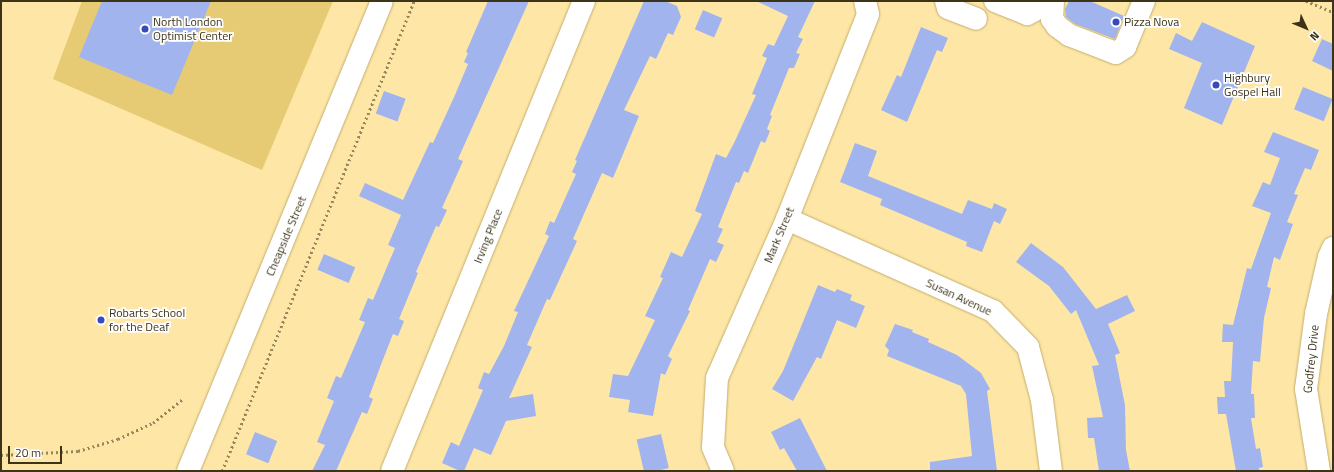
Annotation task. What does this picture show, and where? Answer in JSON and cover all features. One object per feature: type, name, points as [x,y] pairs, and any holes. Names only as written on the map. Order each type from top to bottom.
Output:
[{"type":"street","name":"Cheapside Street","points":[[188,471],[382,1]]},
{"type":"street","name":"Irving Place","points":[[392,471],[584,1]]},
{"type":"street","name":"Mark Street","points":[[723,471],[712,447],[716,378],[787,220],[868,14],[865,1]]},
{"type":"street","points":[[946,1],[948,8],[976,19]]},
{"type":"street","points":[[995,1],[1027,14],[1033,11],[1038,1]]},
{"type":"street","points":[[1053,1],[1052,19],[1056,26],[1069,35],[1116,53],[1125,48],[1144,1]]},
{"type":"street","name":"Susan Avenue","points":[[787,220],[993,310],[1028,347],[1042,400],[1051,471]]},
{"type":"street","name":"Godfrey Drive","points":[[1319,471],[1306,389],[1316,314],[1329,257],[1333,248]]},
{"type":"path","points":[[222,471],[414,1]]},
{"type":"path","points":[[1306,1],[1333,12]]},
{"type":"path","points":[[1,455],[78,451],[118,439],[153,423],[183,399]]},
{"type":"shaded area","points":[[82,1],[333,1],[262,170],[53,79]]},
{"type":"building","name":"North London Optimist Center","points":[[102,1],[211,1],[172,95],[79,57]]},
{"type":"building","points":[[488,1],[529,1],[458,159],[463,161],[442,208],[447,210],[439,227],[436,226],[416,272],[418,273],[399,319],[404,321],[398,336],[393,334],[369,397],[373,399],[367,414],[362,412],[336,471],[312,471],[325,445],[317,442],[334,401],[327,398],[336,376],[341,378],[365,322],[359,320],[368,298],[373,300],[395,248],[388,245],[401,215],[359,196],[365,183],[403,200],[430,142],[433,143],[455,95],[468,64],[464,62],[468,53],[466,52]]},
{"type":"building","points":[[644,1],[665,1],[677,6],[681,17],[673,35],[668,33],[656,59],[650,56],[624,110],[639,116],[613,178],[602,173],[573,239],[577,241],[550,300],[547,299],[527,345],[532,347],[509,398],[533,394],[536,416],[506,421],[491,455],[474,448],[464,471],[460,471],[442,463],[451,442],[459,446],[483,390],[478,388],[484,372],[489,374],[504,346],[518,312],[514,311],[549,236],[545,234],[550,221],[554,223],[576,174],[572,172],[577,161],[575,160]]},
{"type":"building","points":[[756,1],[815,1],[798,37],[803,39],[796,53],[800,54],[794,68],[789,68],[770,115],[772,116],[767,129],[770,131],[765,143],[761,141],[748,173],[744,171],[739,183],[736,182],[718,227],[723,229],[717,242],[724,245],[716,262],[710,259],[688,310],[690,311],[668,356],[672,359],[665,375],[661,373],[653,416],[628,412],[630,400],[609,397],[613,374],[628,376],[655,320],[645,316],[663,278],[660,277],[671,252],[682,257],[702,214],[695,211],[716,154],[726,158],[734,143],[756,95],[752,94],[767,58],[762,56],[768,44],[774,46],[788,16]]},
{"type":"building","points":[[1069,1],[1090,1],[1124,16],[1115,39],[1075,24],[1066,17],[1065,9]]},
{"type":"building","points":[[703,10],[722,18],[714,38],[695,29]]},
{"type":"building","name":"Highbury Gospel Hall","points":[[1202,22],[1255,46],[1222,125],[1184,108],[1202,63],[1169,49],[1176,33],[1192,41]]},
{"type":"building","points":[[921,27],[948,38],[942,52],[937,50],[907,122],[881,110],[897,75],[901,77]]},
{"type":"building","points":[[1322,39],[1333,44],[1333,71],[1312,61]]},
{"type":"building","points":[[1303,87],[1333,99],[1324,121],[1294,109]]},
{"type":"building","points":[[384,91],[406,99],[397,121],[376,114]]},
{"type":"building","points":[[1273,132],[1319,150],[1311,170],[1305,168],[1294,194],[1298,195],[1287,222],[1293,224],[1280,260],[1274,257],[1267,287],[1271,288],[1264,318],[1260,362],[1253,361],[1251,394],[1254,394],[1255,418],[1251,418],[1256,449],[1260,448],[1263,467],[1259,468],[1259,471],[1236,471],[1226,414],[1218,414],[1217,397],[1225,397],[1224,381],[1231,381],[1233,342],[1222,342],[1223,324],[1233,325],[1247,268],[1251,269],[1271,213],[1252,206],[1263,182],[1270,185],[1280,158],[1264,152]]},
{"type":"building","points":[[855,143],[877,151],[868,176],[962,214],[968,200],[992,209],[994,203],[1007,209],[1000,224],[994,221],[982,252],[966,246],[967,242],[880,205],[882,199],[840,182]]},
{"type":"building","points":[[1031,243],[1063,267],[1096,309],[1127,295],[1135,311],[1108,324],[1120,353],[1115,355],[1125,405],[1126,450],[1130,471],[1099,471],[1094,438],[1088,438],[1087,418],[1103,417],[1092,366],[1099,365],[1076,310],[1071,314],[1049,286],[1016,262]]},
{"type":"building","points":[[324,254],[355,267],[349,283],[317,270]]},
{"type":"building","points":[[818,285],[835,292],[837,289],[852,295],[850,300],[865,306],[856,328],[837,320],[821,359],[817,357],[793,401],[772,389],[783,371]]},
{"type":"building","points":[[895,324],[913,330],[912,332],[929,339],[928,342],[957,355],[981,373],[990,389],[987,391],[997,471],[930,471],[930,462],[972,456],[966,394],[961,386],[887,356],[889,350],[885,346]]},
{"type":"building","points":[[800,418],[827,471],[797,471],[784,448],[780,450],[771,432]]},
{"type":"building","points":[[255,432],[277,441],[268,463],[246,454]]},
{"type":"building","points":[[661,434],[669,468],[656,471],[644,471],[637,440]]},
{"type":"place","name":"Pizza Nova","points":[[1116,22]]},
{"type":"place","name":"North London Optimist Center","points":[[145,29]]},
{"type":"place","name":"Highbury Gospel Hall","points":[[1216,85]]},
{"type":"place","name":"Robarts School for the Deaf","points":[[101,320]]}]
